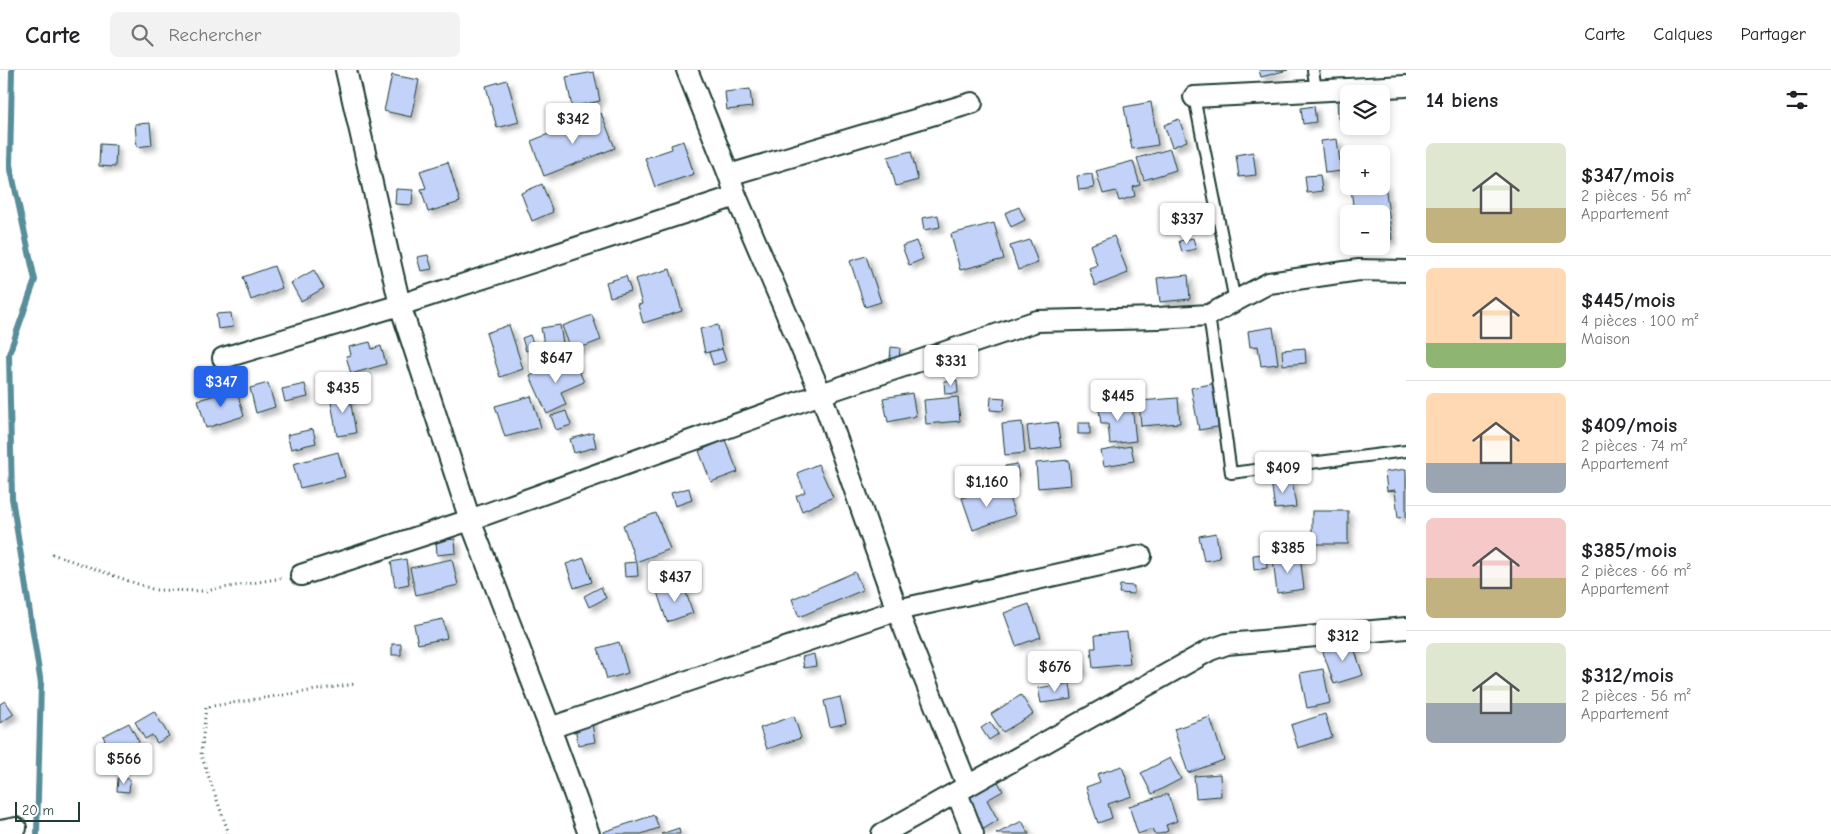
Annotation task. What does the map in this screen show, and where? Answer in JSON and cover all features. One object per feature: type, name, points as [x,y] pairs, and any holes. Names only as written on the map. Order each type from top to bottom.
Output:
[{"type":"street","points":[[347,70],[400,305],[470,520],[589,834]]},
{"type":"street","points":[[687,70],[736,196],[821,394],[962,789],[973,834]]},
{"type":"street","points":[[1194,97],[1406,86]]},
{"type":"street","points":[[729,175],[972,103]]},
{"type":"street","points":[[223,358],[400,305],[736,196]]},
{"type":"street","points":[[301,575],[470,520],[821,394],[1037,321],[1209,315],[1269,283],[1359,270],[1406,271]]},
{"type":"street","points":[[550,728],[897,610],[1142,556]]},
{"type":"street","points":[[882,834],[1210,650],[1227,644],[1406,628]]},
{"type":"lane","points":[[1313,70],[1316,90]]},
{"type":"lane","points":[[1194,97],[1235,301]]},
{"type":"lane","points":[[1209,315],[1231,473],[1406,451]]},
{"type":"path","points":[[52,554],[155,590],[205,590],[301,575]]},
{"type":"path","points":[[227,834],[228,831],[201,755],[206,707],[355,684]]},
{"type":"building","points":[[1259,70],[1288,70],[1261,77]]},
{"type":"building","points":[[594,72],[600,101],[572,107],[566,77]]},
{"type":"building","points":[[392,75],[419,80],[411,117],[384,111]]},
{"type":"building","points":[[507,80],[519,122],[497,128],[486,86]]},
{"type":"building","points":[[750,89],[752,107],[727,110],[725,92]]},
{"type":"building","points":[[1337,96],[1340,96],[1340,119],[1338,119]]},
{"type":"building","points":[[1151,102],[1158,145],[1132,149],[1124,107]]},
{"type":"building","points":[[1314,106],[1316,122],[1303,124],[1301,108]]},
{"type":"building","points":[[601,113],[615,148],[544,176],[531,141]]},
{"type":"building","points":[[1179,119],[1187,141],[1172,147],[1164,125]]},
{"type":"building","points":[[150,123],[152,145],[137,147],[135,124]]},
{"type":"building","points":[[1337,139],[1340,171],[1325,173],[1321,141]]},
{"type":"building","points":[[683,141],[694,174],[655,187],[645,158],[672,149],[671,145]]},
{"type":"building","points":[[100,144],[116,145],[115,167],[99,166]]},
{"type":"building","points":[[1170,149],[1176,170],[1144,180],[1137,158]]},
{"type":"building","points":[[911,151],[918,180],[896,186],[888,157]]},
{"type":"building","points":[[1253,152],[1256,175],[1239,177],[1236,155]]},
{"type":"building","points":[[1133,161],[1140,185],[1133,187],[1135,196],[1119,201],[1116,191],[1103,194],[1096,171]]},
{"type":"building","points":[[448,162],[460,202],[428,212],[421,189],[426,188],[420,171]]},
{"type":"building","points":[[1092,174],[1094,188],[1079,190],[1077,176]]},
{"type":"building","points":[[1320,175],[1322,191],[1307,193],[1305,176]]},
{"type":"building","points":[[542,184],[553,212],[532,221],[521,193]]},
{"type":"building","points":[[396,189],[413,190],[412,205],[395,204]]},
{"type":"building","points":[[1352,195],[1386,195],[1388,205],[1353,205]]},
{"type":"building","points":[[1019,207],[1025,220],[1011,227],[1005,213]]},
{"type":"building","points":[[938,215],[940,227],[924,230],[922,218]]},
{"type":"building","points":[[994,223],[1004,259],[960,270],[951,234]]},
{"type":"building","points":[[1390,223],[1392,239],[1390,239]]},
{"type":"building","points":[[1114,236],[1128,273],[1095,286],[1089,268],[1097,265],[1090,245]]},
{"type":"building","points":[[1193,238],[1196,249],[1182,252],[1179,241]]},
{"type":"building","points":[[1030,240],[1038,263],[1018,270],[1010,246]]},
{"type":"building","points":[[916,241],[923,259],[909,265],[902,246]]},
{"type":"building","points":[[428,255],[432,269],[421,271],[417,257]]},
{"type":"building","points":[[866,256],[881,302],[865,307],[850,261]]},
{"type":"building","points":[[274,266],[282,288],[251,300],[243,277]]},
{"type":"building","points":[[670,269],[682,311],[643,323],[638,305],[642,304],[635,279]]},
{"type":"building","points":[[314,270],[324,288],[301,301],[291,283]]},
{"type":"building","points":[[1188,275],[1190,299],[1160,302],[1157,278]]},
{"type":"building","points":[[626,276],[631,291],[610,297],[606,282]]},
{"type":"building","points":[[231,313],[233,327],[218,329],[216,314]]},
{"type":"building","points":[[592,315],[601,340],[572,351],[562,326]]},
{"type":"building","points":[[509,325],[523,369],[500,377],[486,333]]},
{"type":"building","points":[[560,325],[565,356],[547,359],[541,328]]},
{"type":"building","points":[[718,325],[722,349],[705,353],[700,329]]},
{"type":"building","points":[[1273,327],[1278,364],[1261,366],[1258,346],[1250,347],[1248,331]]},
{"type":"building","points":[[530,335],[535,348],[526,351],[522,338]]},
{"type":"building","points":[[370,342],[372,349],[381,346],[386,364],[351,374],[346,356],[351,355],[349,347]]},
{"type":"building","points":[[891,347],[900,348],[899,360],[890,359]]},
{"type":"building","points":[[1305,348],[1306,363],[1283,365],[1282,350]]},
{"type":"building","points":[[722,349],[726,361],[713,365],[709,352]]},
{"type":"building","points":[[573,358],[584,382],[561,392],[566,405],[547,414],[530,376]]},
{"type":"building","points":[[957,380],[958,393],[945,394],[944,381]]},
{"type":"building","points":[[268,383],[275,407],[256,413],[250,388]]},
{"type":"building","points":[[1216,383],[1223,426],[1199,430],[1191,388]]},
{"type":"building","points":[[305,384],[308,397],[285,402],[282,389]]},
{"type":"building","points":[[236,389],[244,416],[206,428],[198,400]]},
{"type":"building","points":[[349,393],[356,433],[337,436],[330,396]]},
{"type":"building","points":[[912,393],[916,416],[888,422],[883,398]]},
{"type":"building","points":[[531,396],[541,427],[505,437],[495,406]]},
{"type":"building","points":[[958,397],[960,421],[926,424],[924,400]]},
{"type":"building","points":[[991,397],[1005,398],[1003,411],[990,410]]},
{"type":"building","points":[[1178,398],[1180,423],[1141,426],[1139,401]]},
{"type":"building","points":[[1108,401],[1108,407],[1132,405],[1136,441],[1110,444],[1108,424],[1101,424],[1098,402]]},
{"type":"building","points":[[566,411],[571,425],[556,430],[551,416]]},
{"type":"building","points":[[1022,422],[1025,453],[1005,455],[1002,424]]},
{"type":"building","points":[[1057,422],[1061,447],[1030,451],[1027,426]]},
{"type":"building","points":[[1078,423],[1090,423],[1090,434],[1078,434]]},
{"type":"building","points":[[313,429],[316,443],[291,449],[287,435]]},
{"type":"building","points":[[593,433],[596,447],[574,453],[570,439]]},
{"type":"building","points":[[725,440],[738,472],[711,482],[699,451]]},
{"type":"building","points":[[1131,446],[1134,461],[1104,466],[1101,451]]},
{"type":"building","points":[[338,452],[345,477],[300,488],[293,464]]},
{"type":"building","points":[[1069,460],[1071,485],[1038,488],[1036,463]]},
{"type":"building","points":[[818,464],[833,497],[802,511],[796,496],[805,492],[797,473]]},
{"type":"building","points":[[1017,464],[1018,476],[1006,478],[1005,466]]},
{"type":"building","points":[[1406,469],[1406,517],[1398,518],[1395,490],[1387,491],[1385,472]]},
{"type":"building","points":[[1292,478],[1296,507],[1275,509],[1271,480]]},
{"type":"building","points":[[991,487],[996,499],[1008,495],[1015,515],[973,530],[962,498]]},
{"type":"building","points":[[689,488],[692,500],[675,506],[671,493]]},
{"type":"building","points":[[1312,511],[1348,511],[1348,544],[1312,544]]},
{"type":"building","points":[[656,513],[670,549],[636,562],[623,525]]},
{"type":"building","points":[[1216,533],[1220,558],[1204,561],[1199,536]]},
{"type":"building","points":[[455,539],[456,553],[437,555],[436,541]]},
{"type":"building","points":[[1266,554],[1267,568],[1254,570],[1253,555]]},
{"type":"building","points":[[1300,556],[1304,589],[1277,593],[1273,559]]},
{"type":"building","points":[[584,558],[592,582],[574,588],[566,564]]},
{"type":"building","points":[[406,559],[409,584],[395,587],[391,562]]},
{"type":"building","points":[[452,559],[458,585],[416,595],[410,568]]},
{"type":"building","points":[[637,562],[638,576],[625,577],[624,563]]},
{"type":"building","points":[[855,572],[863,590],[799,617],[792,599]]},
{"type":"building","points":[[683,584],[693,613],[667,622],[657,592]]},
{"type":"building","points":[[1120,585],[1134,586],[1134,594],[1119,593]]},
{"type":"building","points":[[601,587],[606,598],[589,607],[584,596]]},
{"type":"building","points":[[1029,604],[1041,637],[1016,646],[1004,613]]},
{"type":"building","points":[[443,619],[447,638],[418,644],[414,625]]},
{"type":"building","points":[[1127,632],[1130,664],[1093,668],[1091,648],[1096,648],[1095,635]]},
{"type":"building","points":[[1351,639],[1363,675],[1334,684],[1322,649]]},
{"type":"building","points":[[619,642],[628,673],[607,679],[598,648]]},
{"type":"building","points":[[392,644],[401,644],[401,655],[392,655]]},
{"type":"building","points":[[814,654],[816,666],[804,668],[802,657]]},
{"type":"building","points":[[1078,654],[1083,671],[1058,677],[1053,660]]},
{"type":"building","points":[[1323,669],[1330,703],[1307,708],[1300,673]]},
{"type":"building","points":[[1070,683],[1072,699],[1041,703],[1038,688]]},
{"type":"building","points":[[1021,695],[1033,714],[1003,732],[991,714]]},
{"type":"building","points":[[840,697],[846,723],[830,727],[824,701]]},
{"type":"building","points":[[5,701],[14,714],[0,723],[0,704]]},
{"type":"building","points":[[154,711],[169,736],[157,743],[152,735],[145,739],[135,722]]},
{"type":"building","points":[[590,711],[595,742],[578,745],[573,714]]},
{"type":"building","points":[[1325,714],[1332,737],[1298,748],[1291,725]]},
{"type":"building","points":[[794,716],[801,738],[767,749],[760,728]]},
{"type":"building","points":[[1210,717],[1224,760],[1188,773],[1174,729]]},
{"type":"building","points":[[990,722],[998,734],[989,740],[981,728]]},
{"type":"building","points":[[129,723],[139,742],[112,755],[103,736]]},
{"type":"building","points":[[1170,758],[1181,779],[1152,794],[1141,773]]},
{"type":"building","points":[[1122,766],[1132,796],[1108,804],[1112,818],[1098,823],[1086,787],[1100,782],[1097,774]]},
{"type":"building","points":[[1220,774],[1221,796],[1196,798],[1194,776]]},
{"type":"building","points":[[118,778],[130,779],[129,792],[117,791]]},
{"type":"building","points":[[996,778],[1003,791],[987,800],[998,820],[982,830],[963,797]]},
{"type":"building","points":[[1168,794],[1177,821],[1166,825],[1168,831],[1160,834],[1154,834],[1152,829],[1138,834],[1129,806]]},
{"type":"building","points":[[654,815],[659,828],[641,834],[603,834],[603,832]]},
{"type":"building","points":[[1022,821],[1029,834],[996,834]]},
{"type":"building","points":[[679,828],[680,834],[661,834]]},
{"type":"waterway","points":[[12,70],[10,165],[35,280],[9,354],[12,498],[41,684],[37,834]]}]
